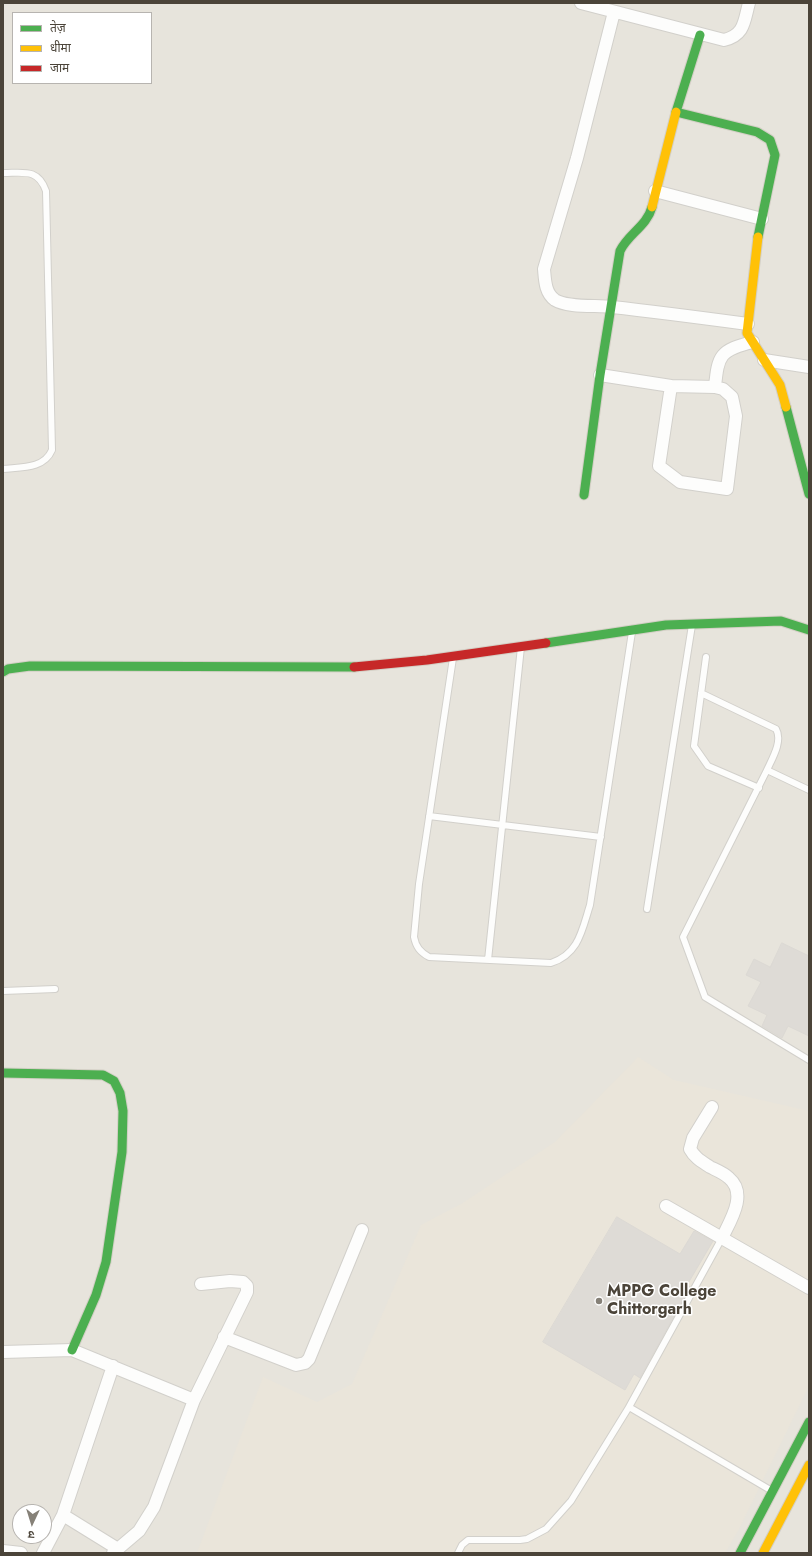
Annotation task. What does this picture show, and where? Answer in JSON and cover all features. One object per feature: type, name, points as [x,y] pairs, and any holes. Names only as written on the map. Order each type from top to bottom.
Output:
[{"type":"street","points":[[581,3],[724,40],[734,38],[742,28],[749,3]]},
{"type":"street","points":[[614,12],[577,158],[544,270],[545,283],[548,292],[554,299],[563,303],[611,307],[748,324]]},
{"type":"street","points":[[584,495],[600,375],[623,244],[646,222],[676,112],[700,34]]},
{"type":"street","points":[[676,112],[756,132],[772,140],[775,155],[758,234],[747,333],[780,385],[807,481],[809,494]]},
{"type":"street","points":[[655,191],[762,219]]},
{"type":"street","points":[[715,387],[717,365],[721,357],[736,346],[753,342]]},
{"type":"street","points":[[764,360],[809,367]]},
{"type":"street","points":[[600,375],[671,386],[715,387],[728,393],[735,402],[736,416],[727,489],[680,482],[659,466],[671,386]]},
{"type":"street","points":[[3,672],[8,669],[30,666],[362,666],[453,656],[666,625],[781,621],[809,630]]},
{"type":"street","points":[[3,1073],[109,1075],[115,1080],[119,1089],[123,1109],[123,1135],[106,1262],[72,1350]]},
{"type":"street","points":[[712,1108],[693,1138],[690,1149],[695,1158],[729,1178],[735,1185],[738,1195],[737,1204],[722,1238]]},
{"type":"street","points":[[666,1206],[809,1288]]},
{"type":"street","points":[[224,1337],[296,1365],[305,1363],[309,1360],[362,1230]]},
{"type":"street","points":[[63,1515],[115,1551],[140,1531],[154,1507],[194,1400],[224,1337],[244,1301],[247,1292],[247,1286],[243,1282],[238,1281],[201,1284]]},
{"type":"street","points":[[3,1352],[72,1350],[194,1400]]},
{"type":"street","points":[[43,1553],[63,1515],[113,1366]]},
{"type":"street","points":[[740,1553],[809,1422]]},
{"type":"street","points":[[763,1553],[809,1465]]},
{"type":"street","points":[[5,1552],[21,1553]]},
{"type":"lane","points":[[3,173],[34,174],[39,177],[46,191],[52,450],[44,461],[35,466],[3,469]]},
{"type":"lane","points":[[647,909],[693,624]]},
{"type":"lane","points":[[453,656],[420,884],[414,937],[416,944],[423,954],[429,957],[551,963],[563,959],[577,942],[590,905],[632,630]]},
{"type":"lane","points":[[488,960],[521,646]]},
{"type":"lane","points":[[706,657],[694,746],[708,766],[759,788]]},
{"type":"lane","points":[[701,693],[776,729],[779,736],[778,742],[759,788],[683,937],[705,997],[809,1060]]},
{"type":"lane","points":[[767,770],[809,790]]},
{"type":"lane","points":[[430,816],[601,837]]},
{"type":"lane","points":[[3,991],[55,989]]},
{"type":"lane","points":[[458,1553],[462,1545],[468,1540],[527,1539],[546,1529],[571,1501],[629,1407],[722,1238]]},
{"type":"lane","points":[[629,1407],[773,1492]]},
{"type":"shaded area","points":[[3,3],[809,3],[809,1553],[3,1553]]},
{"type":"shaded area","name":"MPPG College Chittorgarh","points":[[638,1057],[674,1080],[809,1111],[809,1386],[738,1531],[725,1553],[197,1553],[263,1377],[317,1402],[352,1384],[421,1225],[461,1204],[555,1142]]},
{"type":"building","points":[[782,943],[809,956],[809,1036],[788,1026],[782,1038],[762,1026],[767,1015],[748,1006],[761,982],[746,975],[754,959],[770,967]]},
{"type":"building","points":[[617,1217],[680,1254],[694,1231],[713,1241],[687,1285],[690,1287],[640,1378],[634,1374],[625,1390],[543,1342]]},
{"type":"traffic: fast","points":[[700,35],[676,112],[757,132],[770,140],[775,155],[758,237]]},
{"type":"traffic: fast","points":[[584,495],[600,375],[620,251],[623,245],[646,220],[652,207]]},
{"type":"traffic: fast","points":[[786,407],[809,494]]},
{"type":"traffic: fast","points":[[546,643],[666,625],[781,621],[809,630]]},
{"type":"traffic: fast","points":[[3,672],[8,669],[30,666],[354,667]]},
{"type":"traffic: fast","points":[[3,1073],[103,1075],[114,1081],[120,1093],[123,1111],[122,1152],[106,1262],[96,1295],[72,1350]]},
{"type":"traffic: fast","points":[[740,1553],[809,1422]]},
{"type":"traffic: slow","points":[[652,207],[676,112]]},
{"type":"traffic: slow","points":[[758,237],[747,333],[780,385],[786,407]]},
{"type":"traffic: slow","points":[[763,1553],[809,1465]]},
{"type":"traffic: jam","points":[[354,667],[427,660],[546,643]]},
{"type":"place","name":"MPPG College Chittorgarh","points":[[599,1301]]}]
